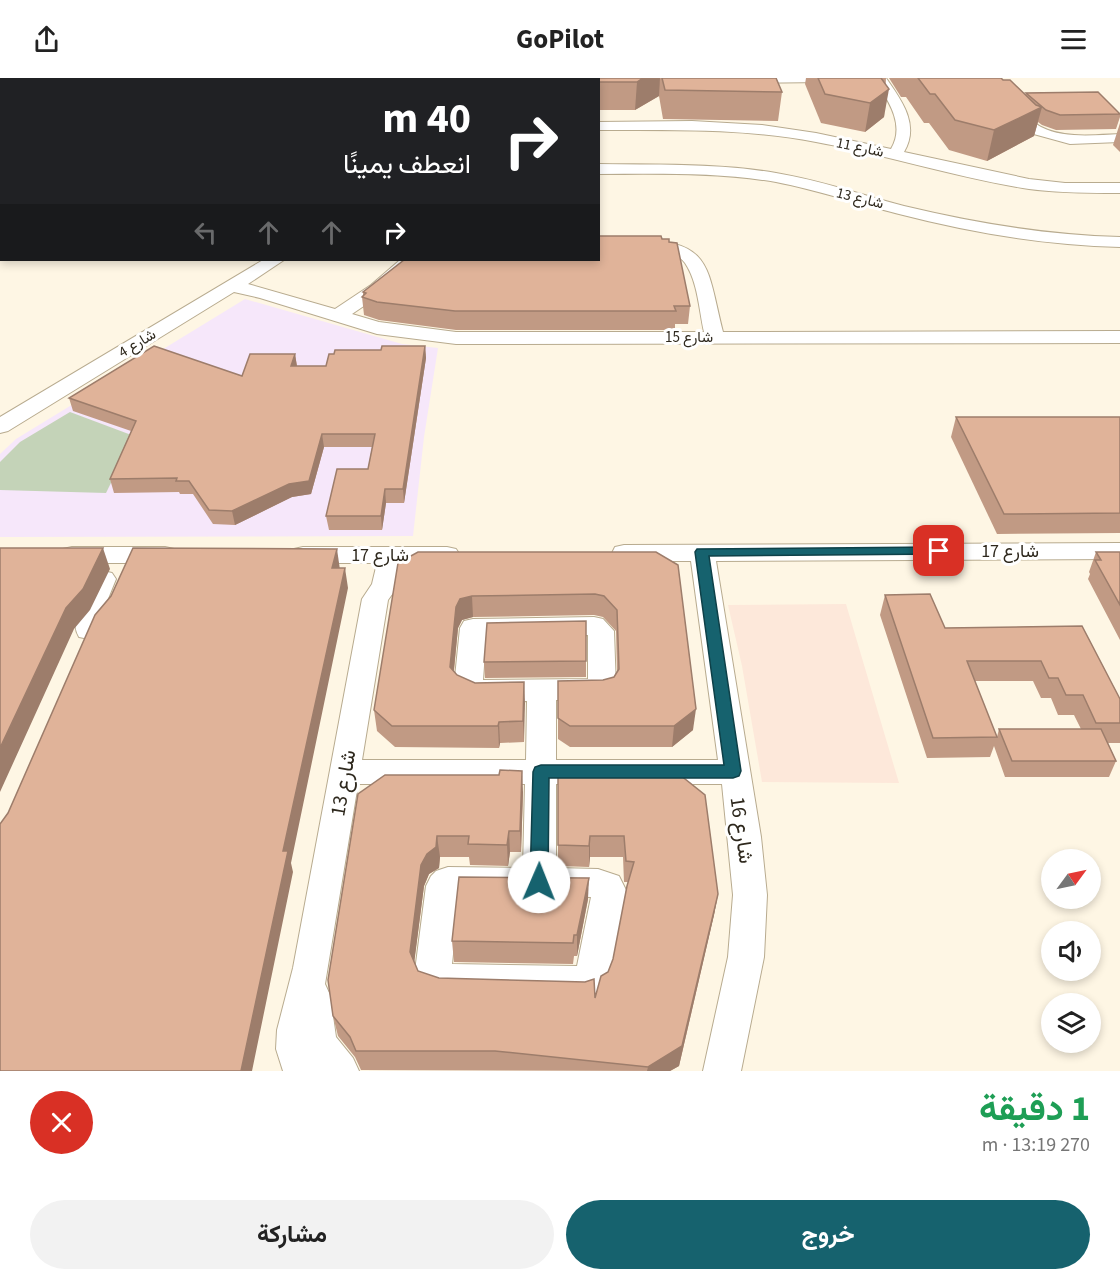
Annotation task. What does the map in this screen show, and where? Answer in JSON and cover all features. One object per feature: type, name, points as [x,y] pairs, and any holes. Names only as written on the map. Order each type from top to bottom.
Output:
[{"type":"street","points":[[729,79],[824,78]]},
{"type":"street","points":[[880,78],[904,117],[906,130],[894,150]]},
{"type":"street","points":[[984,78],[1024,121],[1029,131],[1039,136],[1061,140],[1120,138]]},
{"type":"street","points":[[600,79],[639,79]]},
{"type":"street","name":"شارع 11","points":[[600,126],[750,128],[894,150],[1029,184],[1065,188],[1120,188]]},
{"type":"street","name":"شارع 13","points":[[600,169],[720,170],[750,173],[1015,234],[1064,240],[1120,242]]},
{"type":"street","points":[[600,245],[668,247],[685,253],[692,259],[698,272],[715,337]]},
{"type":"street","name":"شارع 4","points":[[0,426],[273,261]]},
{"type":"street","points":[[337,316],[377,289],[409,261]]},
{"type":"street","name":"شارع 15","points":[[234,284],[395,332],[456,338],[1120,337]]},
{"type":"street","name":"شارع 17","points":[[596,553],[1120,551]]},
{"type":"street","name":"شارع 16","points":[[702,552],[748,866],[749,926],[746,957],[722,1071]]},
{"type":"street","points":[[45,555],[188,555]]},
{"type":"street","points":[[84,640],[103,616],[122,555]]},
{"type":"street","name":"شارع 17","points":[[280,555],[468,555]]},
{"type":"street","name":"شارع 13","points":[[302,1071],[295,1049],[296,1030],[311,968],[375,599],[385,586],[382,555]]},
{"type":"street","points":[[473,628],[599,628],[602,689],[542,690],[469,689],[473,628]]},
{"type":"street","points":[[539,882],[542,690]]},
{"type":"street","points":[[345,772],[733,771]]},
{"type":"street","points":[[446,882],[539,882],[607,886],[609,890],[592,979],[585,983],[442,980],[435,977],[433,971],[443,886],[446,882]]},
{"type":"street","name":"شارع 13","points":[[311,968],[317,1040],[323,1053],[340,1071]]},
{"type":"shaded area","points":[[245,299],[402,344],[438,348],[424,437],[413,536],[0,537],[0,454],[16,439]]},
{"type":"shaded area","points":[[846,604],[899,783],[762,782],[742,666],[728,605]]},
{"type":"green space","points":[[70,412],[134,436],[106,493],[0,490],[0,462],[20,442]]},
{"type":"building","points":[[600,78],[643,78],[637,82],[600,82]]},
{"type":"building","points":[[662,78],[776,78],[782,92],[665,90]]},
{"type":"building","points":[[818,78],[881,78],[889,89],[870,103],[825,94]]},
{"type":"building","points":[[918,78],[1001,78],[1010,80],[1036,105],[1042,107],[994,130],[955,120],[935,94],[930,94]]},
{"type":"building","points":[[1098,92],[1120,114],[1060,115],[1046,110],[1026,93]]},
{"type":"building","points":[[600,236],[661,236],[662,239],[669,239],[669,242],[677,243],[690,306],[674,306],[676,311],[455,311],[377,302],[362,297],[366,293],[363,292],[403,261],[600,261]]},
{"type":"building","points":[[154,346],[242,376],[250,354],[295,354],[291,366],[326,366],[329,354],[334,354],[335,350],[381,350],[382,346],[425,346],[403,489],[385,489],[381,516],[326,516],[337,469],[368,469],[375,434],[322,434],[309,481],[289,484],[232,511],[209,510],[189,481],[176,481],[177,478],[110,479],[136,421],[69,398]]},
{"type":"building","points":[[956,417],[1120,417],[1120,513],[1004,514]]},
{"type":"building","points":[[0,548],[103,548],[83,589],[66,608],[0,748]]},
{"type":"building","points":[[133,548],[337,549],[332,568],[345,568],[283,851],[288,851],[241,1071],[0,1071],[0,824],[8,813],[95,615],[111,596]]},
{"type":"building","points":[[418,552],[656,552],[678,565],[696,709],[674,726],[570,726],[558,718],[558,681],[603,680],[614,677],[619,669],[617,610],[604,596],[595,594],[472,596],[460,599],[456,607],[450,667],[457,675],[475,683],[524,682],[523,721],[499,722],[498,726],[392,726],[374,710],[398,563]]},
{"type":"building","points":[[1096,552],[1120,552],[1120,605],[1095,560],[1101,560]]},
{"type":"building","points":[[930,594],[945,628],[1082,626],[1120,699],[1120,723],[1096,723],[1083,695],[1066,695],[1058,678],[1049,678],[1041,661],[967,661],[997,737],[933,738],[885,595]]},
{"type":"building","points":[[586,621],[586,661],[484,662],[487,623]]},
{"type":"building","points":[[999,729],[1101,729],[1116,761],[1012,761]]},
{"type":"building","points":[[500,770],[522,771],[520,831],[509,831],[507,845],[468,844],[469,836],[437,836],[436,847],[427,854],[421,865],[410,952],[418,971],[439,978],[585,982],[594,979],[595,998],[601,976],[608,972],[613,959],[634,862],[626,861],[624,836],[590,836],[589,846],[558,845],[558,771],[680,775],[705,795],[718,894],[682,1046],[648,1067],[495,1051],[356,1051],[350,1037],[333,1016],[328,980],[358,794],[385,775],[499,775]]},
{"type":"building","points":[[459,877],[589,878],[577,935],[574,935],[573,943],[452,941]]},
{"type":"route","points":[[539,882],[541,772],[733,771],[702,552],[939,551]]}]
